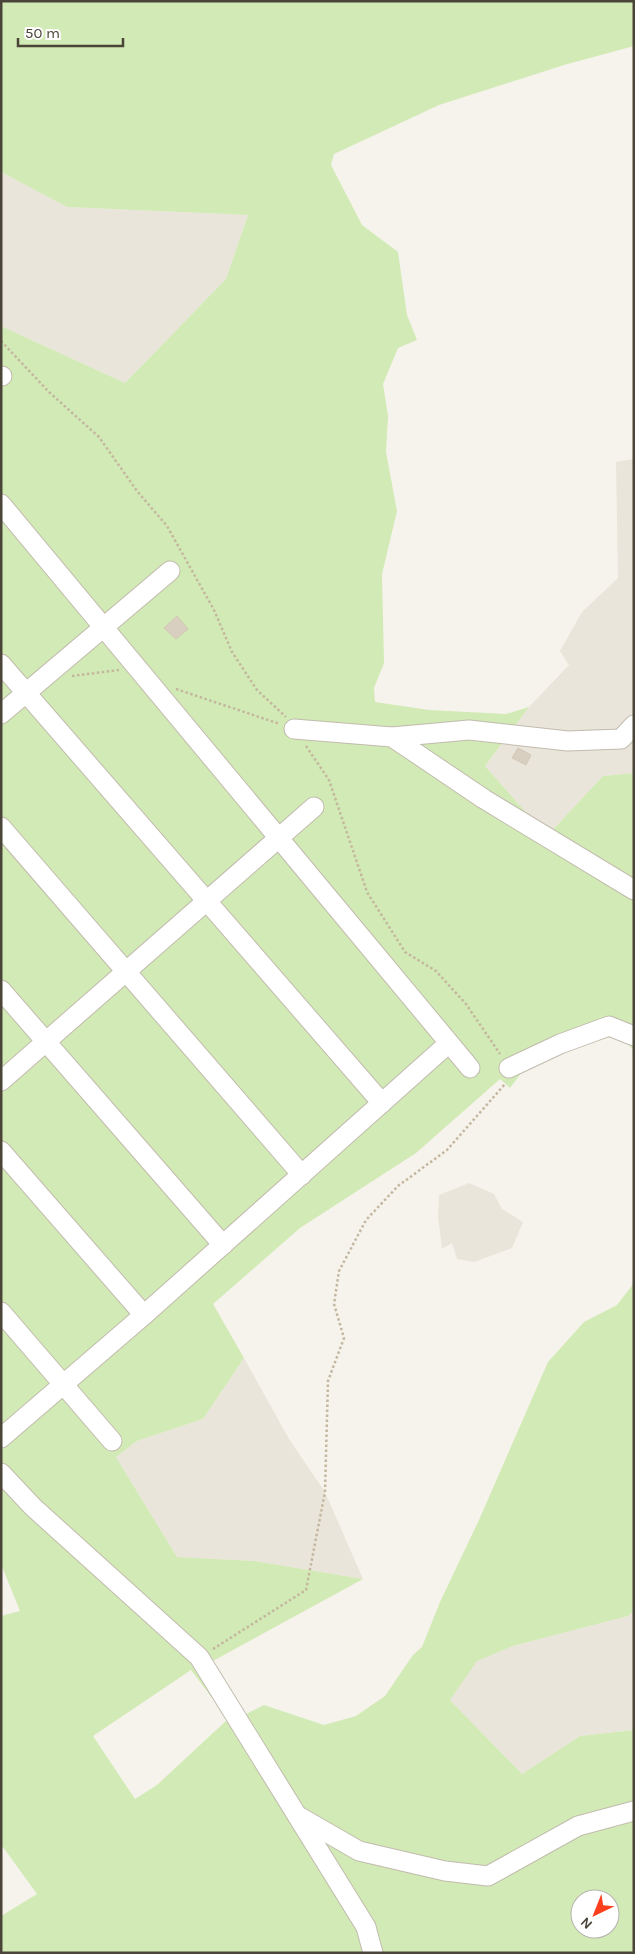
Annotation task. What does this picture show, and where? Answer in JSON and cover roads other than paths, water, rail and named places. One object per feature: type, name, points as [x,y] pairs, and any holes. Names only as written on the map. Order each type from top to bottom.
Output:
[{"type":"street","points":[[1,504],[470,1068]]},
{"type":"street","points":[[1,714],[170,571]]},
{"type":"street","points":[[1,664],[382,1104]]},
{"type":"street","points":[[294,729],[392,738],[470,730],[568,741],[621,739],[634,725]]},
{"type":"street","points":[[392,738],[484,799],[634,890]]},
{"type":"street","points":[[1,1081],[314,807]]},
{"type":"street","points":[[1,827],[302,1175]]},
{"type":"street","points":[[1,990],[223,1245]]},
{"type":"street","points":[[510,1068],[560,1044],[609,1026],[634,1036]]},
{"type":"street","points":[[1,1438],[144,1315],[449,1043]]},
{"type":"street","points":[[1,1152],[144,1315]]},
{"type":"street","points":[[1,1312],[112,1441]]},
{"type":"street","points":[[1,1473],[33,1507],[199,1658],[366,1927],[373,1953]]},
{"type":"street","points":[[296,1815],[359,1851],[445,1871],[488,1876],[578,1826],[630,1816]]}]
